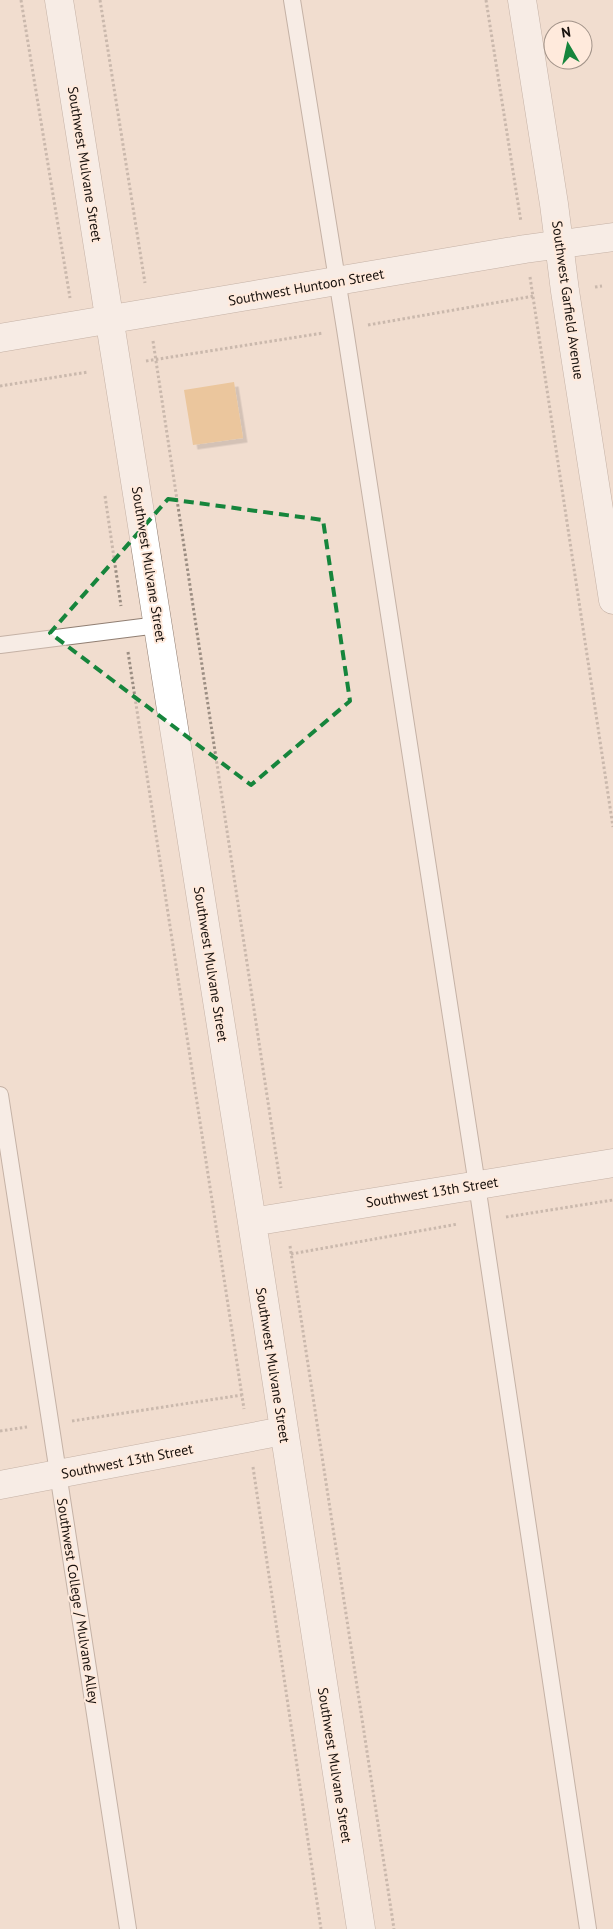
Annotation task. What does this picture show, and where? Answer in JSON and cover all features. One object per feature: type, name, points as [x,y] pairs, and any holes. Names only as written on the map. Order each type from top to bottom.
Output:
[{"type":"street","name":"Southwest Mulvane Street","points":[[59,0],[111,320],[361,1929]]},
{"type":"street","name":"Southwest Garfield Avenue","points":[[522,0],[613,600]]},
{"type":"street","name":"Southwest Huntoon Street","points":[[0,338],[525,249],[560,246],[613,237]]},
{"type":"street","name":"Southwest 13th Street","points":[[252,1222],[613,1163]]},
{"type":"street","name":"Southwest 13th Street","points":[[0,1486],[283,1431]]},
{"type":"lane","points":[[292,0],[345,329],[477,1185],[588,1929]]},
{"type":"lane","points":[[0,645],[158,625]]},
{"type":"lane","name":"Southwest College / Mulvane Alley","points":[[0,1095],[128,1929]]},
{"type":"path","points":[[21,0],[76,325]]},
{"type":"path","points":[[100,0],[394,1929]]},
{"type":"path","points":[[486,0],[533,296],[613,827]]},
{"type":"path","points":[[0,386],[602,286]]},
{"type":"path","points":[[86,372],[88,381]]},
{"type":"path","points":[[105,496],[242,1395],[320,1929]]},
{"type":"path","points":[[291,1254],[482,1220],[613,1200]]},
{"type":"path","points":[[0,1431],[242,1395]]},
{"type":"highlighted area","points":[[168,499],[323,520],[350,701],[251,785],[50,633]]},
{"type":"building","points":[[234,382],[243,438],[193,445],[184,390]]}]
